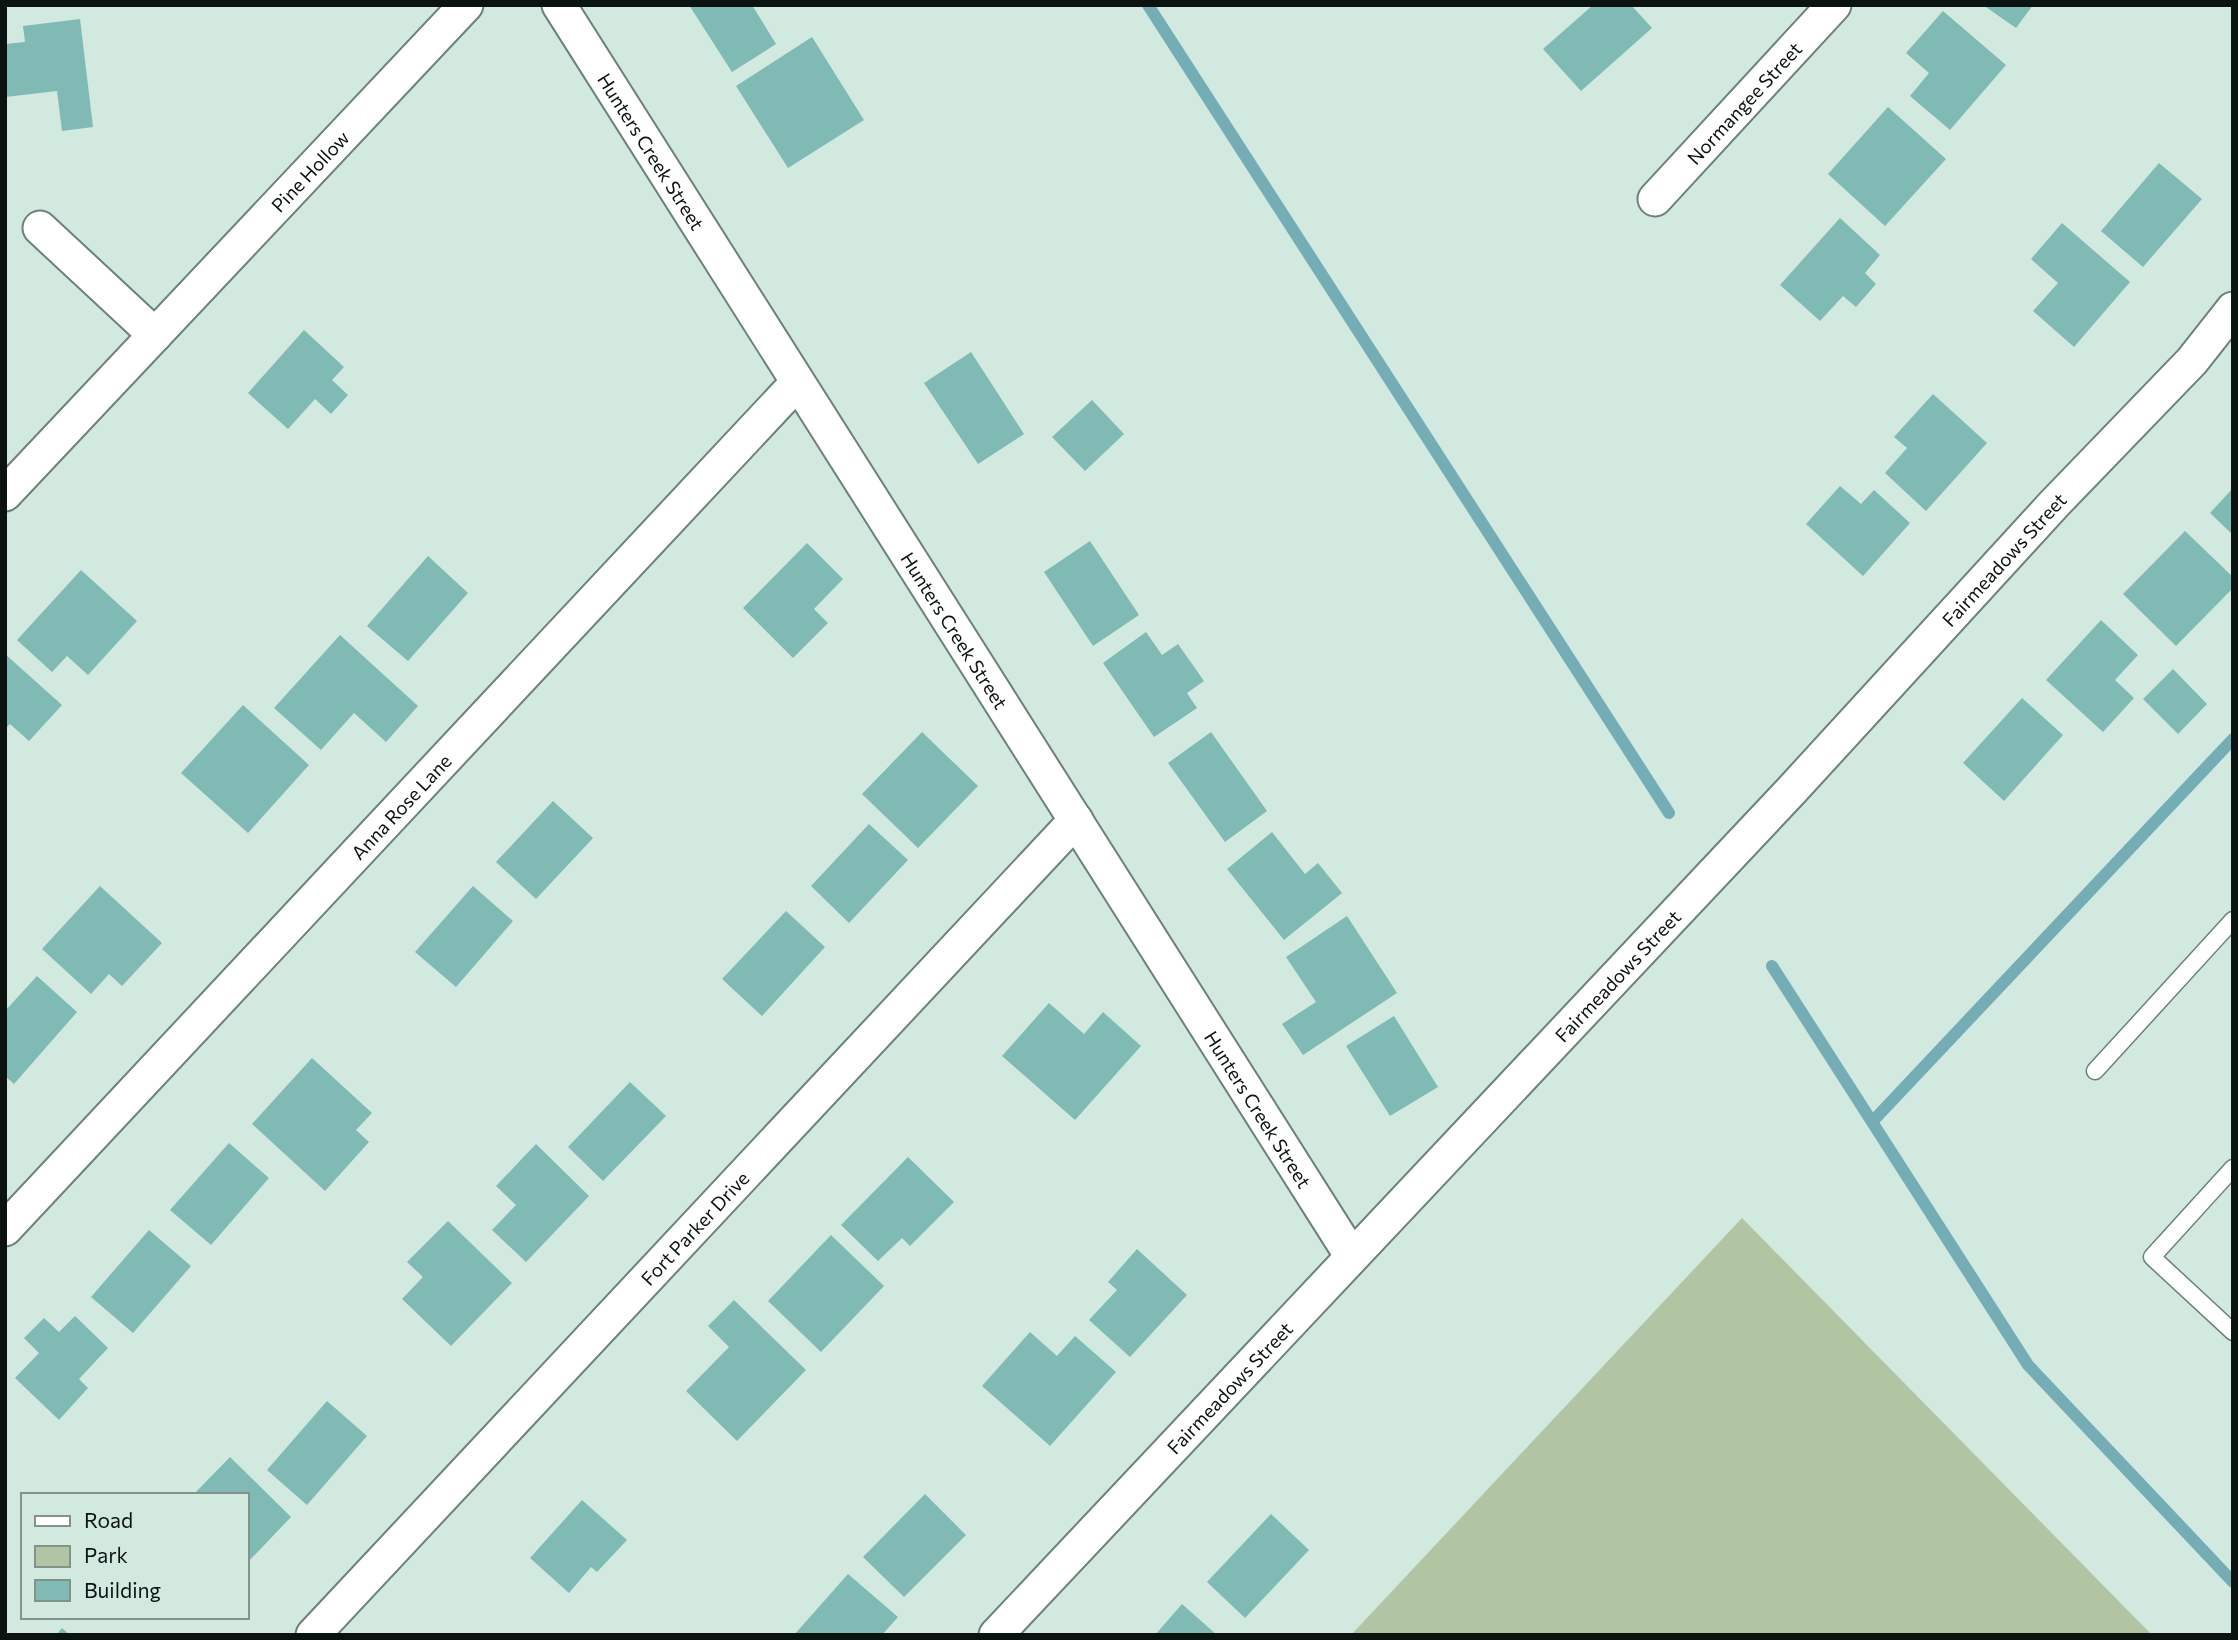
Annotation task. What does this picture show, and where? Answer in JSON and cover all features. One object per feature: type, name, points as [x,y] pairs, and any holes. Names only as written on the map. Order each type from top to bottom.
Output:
[{"type":"street","name":"Pine Hollow","points":[[5,495],[466,5]]},
{"type":"street","name":"Hunters Creek Street","points":[[559,5],[1351,1255]]},
{"type":"street","name":"Normangee Street","points":[[1655,199],[1834,5]]},
{"type":"street","points":[[40,228],[155,335]]},
{"type":"street","name":"Fairmeadows Street","points":[[996,1635],[1351,1255],[1791,791],[2054,504],[2192,361],[2233,309]]},
{"type":"street","name":"Anna Rose Lane","points":[[5,1229],[797,383]]},
{"type":"street","name":"Fort Parker Drive","points":[[313,1635],[1076,820]]},
{"type":"lane","points":[[2095,1071],[2233,920]]},
{"type":"lane","points":[[2230,1176],[2152,1257],[2233,1332]]},
{"type":"green space","points":[[1742,1218],[2152,1635],[1351,1635]]},
{"type":"building","points":[[689,5],[752,5],[776,44],[732,72]]},
{"type":"building","points":[[1593,5],[1631,5],[1652,28],[1581,91],[1543,49]]},
{"type":"building","points":[[1983,5],[2033,5],[2016,28]]},
{"type":"building","points":[[1943,11],[2006,65],[1950,130],[1910,96],[1929,73],[1906,53]]},
{"type":"building","points":[[80,19],[93,127],[62,131],[57,91],[5,97],[5,44],[25,42],[23,26]]},
{"type":"building","points":[[812,37],[864,120],[788,168],[736,86]]},
{"type":"building","points":[[1888,107],[1946,159],[1885,226],[1828,174]]},
{"type":"building","points":[[2159,163],[2202,199],[2143,267],[2101,231]]},
{"type":"building","points":[[1840,218],[1880,255],[1865,273],[1876,284],[1856,307],[1843,296],[1820,321],[1780,285]]},
{"type":"building","points":[[2062,223],[2130,282],[2074,347],[2033,311],[2058,283],[2031,259]]},
{"type":"building","points":[[304,330],[344,367],[332,380],[348,395],[331,414],[315,399],[288,429],[248,393]]},
{"type":"building","points":[[971,352],[1024,434],[978,464],[924,383]]},
{"type":"building","points":[[1933,394],[1987,443],[1926,511],[1885,473],[1907,448],[1894,437]]},
{"type":"building","points":[[1092,400],[1124,434],[1085,471],[1052,437]]},
{"type":"building","points":[[1840,486],[1861,504],[1874,490],[1910,523],[1863,576],[1806,524]]},
{"type":"building","points":[[2233,488],[2233,535],[2210,513]]},
{"type":"building","points":[[2185,531],[2233,577],[2233,588],[2176,646],[2123,594]]},
{"type":"building","points":[[1090,541],[1139,615],[1093,646],[1044,572]]},
{"type":"building","points":[[807,543],[843,579],[814,609],[828,623],[793,658],[743,608]]},
{"type":"building","points":[[428,556],[468,593],[408,661],[367,626]]},
{"type":"building","points":[[81,570],[137,621],[88,675],[67,656],[52,672],[17,640]]},
{"type":"building","points":[[2101,620],[2138,655],[2115,680],[2134,698],[2103,732],[2046,680]]},
{"type":"building","points":[[1146,632],[1162,655],[1178,644],[1204,681],[1187,693],[1197,708],[1154,737],[1103,663]]},
{"type":"building","points":[[340,635],[418,706],[386,742],[354,713],[321,750],[274,708]]},
{"type":"building","points":[[5,654],[62,705],[29,741],[10,724],[5,729]]},
{"type":"building","points":[[2173,669],[2207,704],[2178,734],[2143,699]]},
{"type":"building","points":[[2022,698],[2063,735],[2004,801],[1963,763]]},
{"type":"building","points":[[243,705],[309,765],[248,833],[181,773]]},
{"type":"building","points":[[922,732],[978,786],[918,848],[862,794]]},
{"type":"building","points":[[1211,732],[1267,811],[1225,842],[1168,763]]},
{"type":"building","points":[[553,801],[593,838],[536,899],[496,862]]},
{"type":"building","points":[[869,824],[908,860],[849,923],[811,886]]},
{"type":"building","points":[[1272,832],[1305,874],[1318,863],[1342,893],[1284,940],[1227,869]]},
{"type":"building","points":[[100,886],[162,943],[122,986],[109,974],[91,994],[42,949]]},
{"type":"building","points":[[473,886],[513,921],[456,987],[415,952]]},
{"type":"building","points":[[786,911],[825,947],[762,1016],[722,979]]},
{"type":"building","points":[[1347,916],[1397,993],[1303,1055],[1282,1024],[1316,1002],[1286,957]]},
{"type":"building","points":[[37,976],[77,1012],[14,1084],[5,1076],[5,1011]]},
{"type":"building","points":[[1049,1003],[1084,1034],[1103,1012],[1141,1046],[1075,1120],[1002,1056]]},
{"type":"building","points":[[1394,1016],[1438,1087],[1390,1116],[1346,1046]]},
{"type":"building","points":[[312,1058],[372,1113],[356,1130],[369,1142],[325,1191],[252,1124]]},
{"type":"building","points":[[630,1082],[666,1116],[603,1181],[568,1147]]},
{"type":"building","points":[[229,1143],[269,1178],[211,1245],[170,1210]]},
{"type":"building","points":[[536,1144],[589,1196],[526,1262],[492,1230],[516,1205],[496,1186]]},
{"type":"building","points":[[908,1157],[954,1202],[910,1246],[902,1238],[878,1261],[841,1225]]},
{"type":"building","points":[[448,1221],[512,1283],[451,1346],[402,1299],[423,1277],[407,1262]]},
{"type":"building","points":[[149,1230],[191,1266],[133,1333],[91,1297]]},
{"type":"building","points":[[831,1235],[884,1286],[821,1352],[768,1301]]},
{"type":"building","points":[[1137,1249],[1187,1295],[1130,1357],[1089,1320],[1117,1290],[1108,1282]]},
{"type":"building","points":[[734,1300],[806,1370],[737,1441],[686,1391],[729,1347],[708,1326]]},
{"type":"building","points":[[75,1316],[108,1348],[79,1379],[88,1388],[59,1420],[15,1378],[39,1353],[24,1338],[44,1318],[59,1332]]},
{"type":"building","points":[[1030,1332],[1057,1356],[1075,1336],[1116,1372],[1050,1446],[982,1386]]},
{"type":"building","points":[[327,1401],[367,1436],[307,1505],[267,1470]]},
{"type":"building","points":[[230,1457],[291,1517],[248,1562],[248,1493],[195,1493]]},
{"type":"building","points":[[925,1494],[966,1535],[904,1597],[863,1557]]},
{"type":"building","points":[[582,1500],[627,1540],[597,1572],[591,1567],[569,1593],[530,1558]]},
{"type":"building","points":[[1271,1514],[1309,1550],[1245,1618],[1207,1582]]},
{"type":"building","points":[[848,1574],[898,1617],[882,1635],[794,1635]]},
{"type":"building","points":[[1182,1604],[1217,1635],[1155,1635]]},
{"type":"building","points":[[62,1628],[70,1635],[56,1635]]},
{"type":"waterway","points":[[1148,5],[1669,813]]},
{"type":"waterway","points":[[1872,1122],[2233,739]]},
{"type":"waterway","points":[[1772,966],[2028,1365],[2233,1582]]}]
